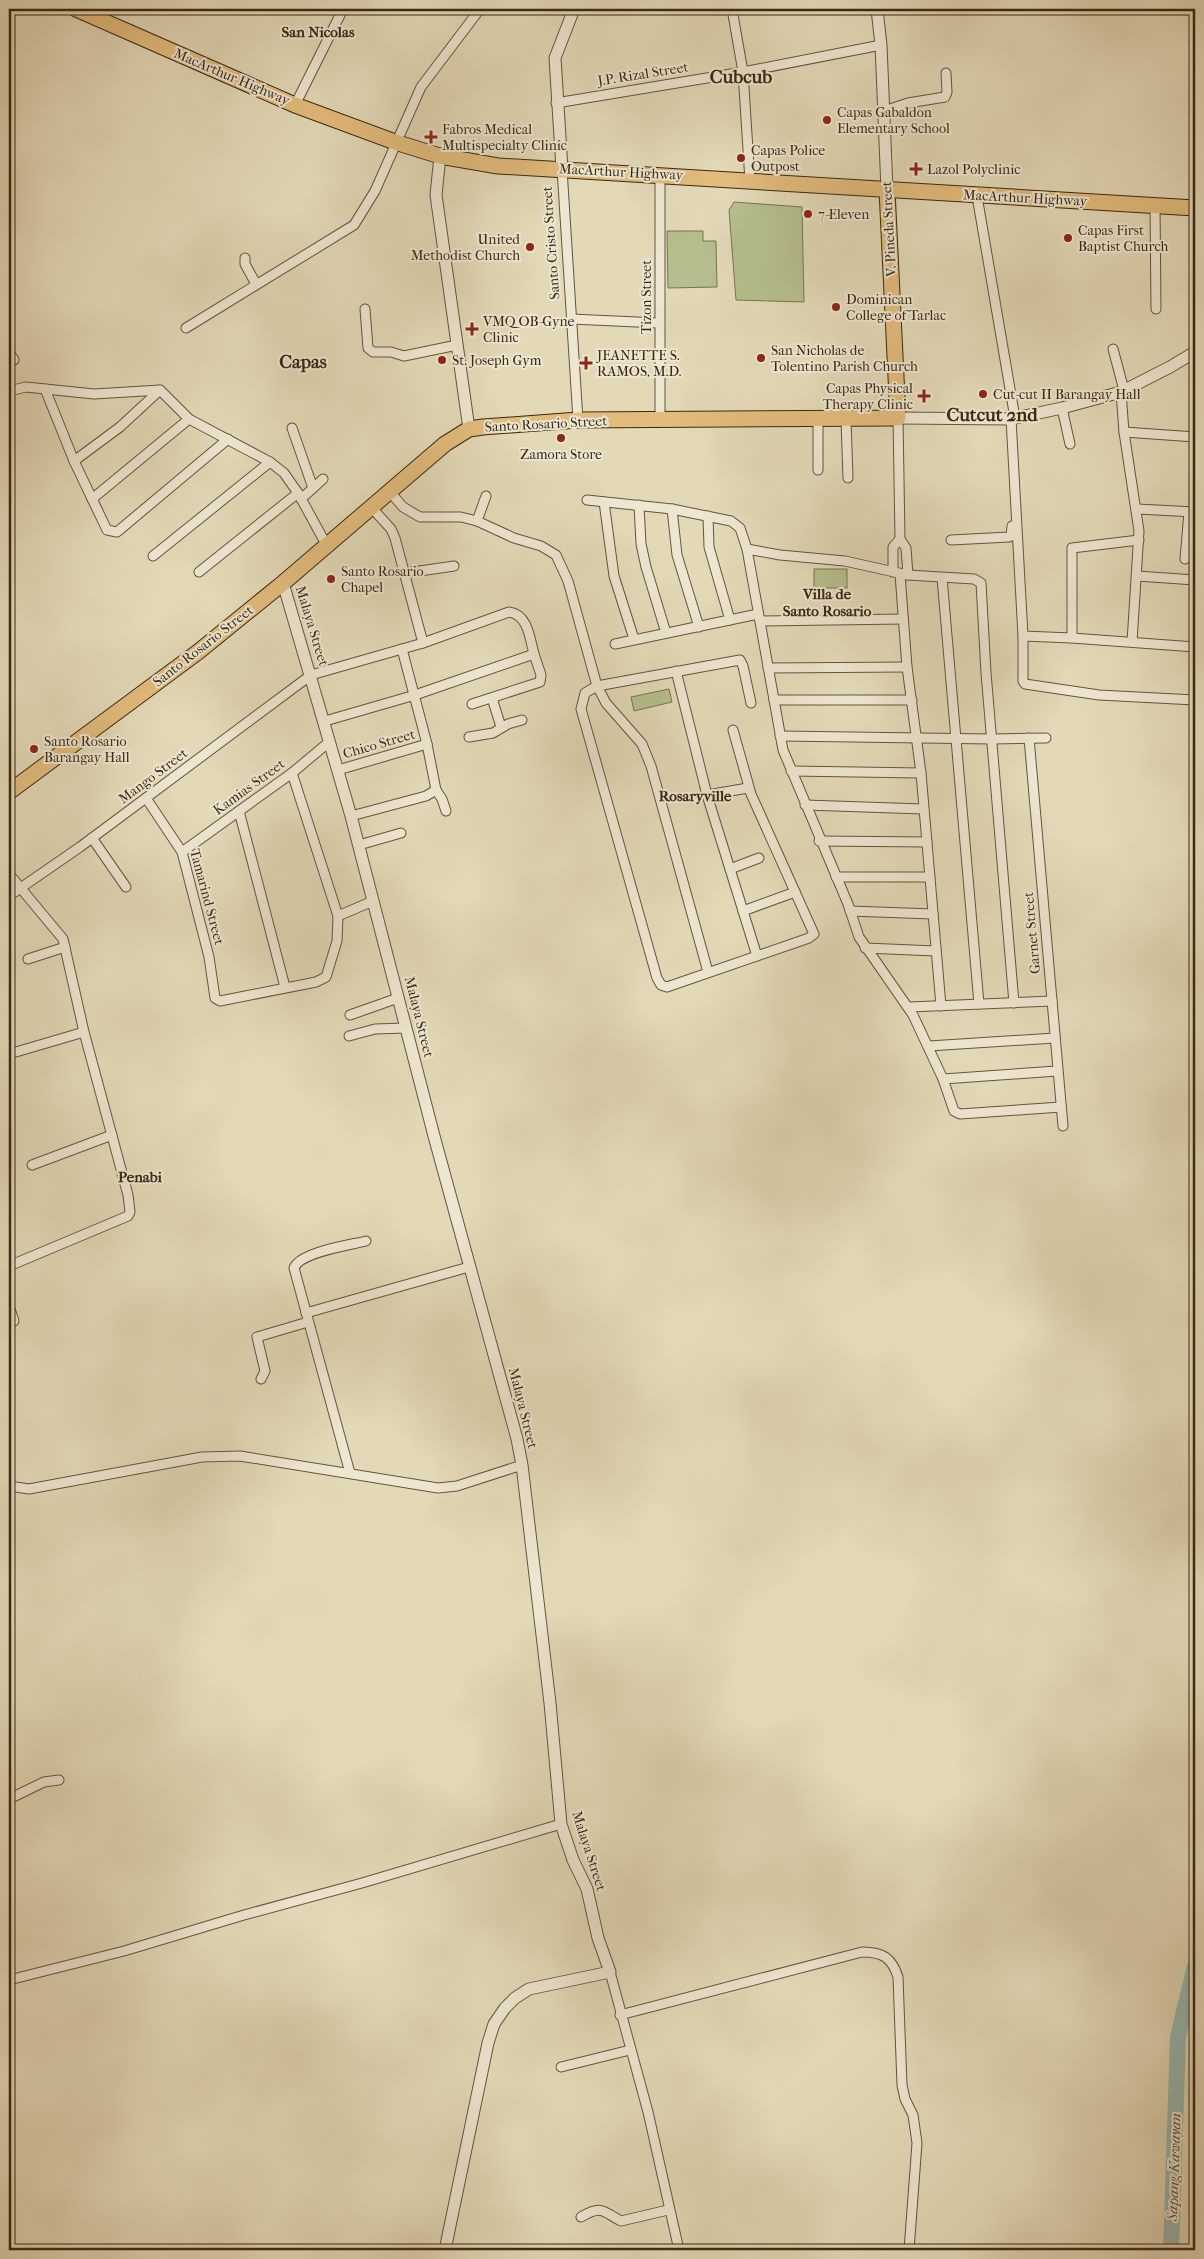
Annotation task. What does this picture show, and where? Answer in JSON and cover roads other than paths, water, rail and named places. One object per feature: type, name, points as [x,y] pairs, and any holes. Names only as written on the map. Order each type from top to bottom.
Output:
[{"type":"main road","name":"MacArthur Highway","points":[[85,11],[295,105],[395,142],[440,156],[498,166],[977,196],[1155,204],[1195,208]]},
{"type":"main road","name":"V. Pineda Street","points":[[887,190],[898,418]]},
{"type":"main road","name":"Santo Rosario Street","points":[[9,792],[198,652],[283,584],[445,444],[469,429],[483,426],[578,420],[898,418]]},
{"type":"street","points":[[295,105],[343,9]]},
{"type":"street","points":[[186,328],[354,225],[375,191],[395,142],[421,87],[480,9]]},
{"type":"street","name":"Santo Cristo Street","points":[[574,9],[555,54],[556,103],[578,420]]},
{"type":"street","points":[[732,9],[743,72],[750,181]]},
{"type":"street","name":"V. Pineda Street","points":[[877,9],[881,45],[887,190]]},
{"type":"street","name":"J.P. Rizal Street","points":[[556,103],[743,72],[881,45]]},
{"type":"street","points":[[884,111],[908,103],[945,97],[947,92],[946,74]]},
{"type":"street","points":[[440,156],[436,195],[469,429]]},
{"type":"street","name":"Tizon Street","points":[[660,175],[660,419]]},
{"type":"street","points":[[977,196],[1013,418],[1023,681],[1025,684],[1099,695],[1195,700]]},
{"type":"street","points":[[1155,204],[1156,309]]},
{"type":"street","points":[[245,258],[245,264],[256,284]]},
{"type":"street","points":[[365,309],[368,348],[373,352],[391,352],[404,356],[457,345]]},
{"type":"street","points":[[571,319],[659,323]]},
{"type":"street","points":[[1113,349],[1123,391],[1124,432],[1140,540],[1132,642]]},
{"type":"street","points":[[9,352],[14,360]]},
{"type":"street","name":"Santo Rosario Street","points":[[898,418],[1013,418],[1062,408],[1123,391],[1194,354]]},
{"type":"street","points":[[9,391],[26,387],[94,394],[160,390],[189,419],[270,462],[284,473],[327,546]]},
{"type":"street","points":[[45,389],[74,462],[107,530],[117,532],[228,439]]},
{"type":"street","points":[[74,462],[120,426],[160,390]]},
{"type":"street","points":[[1062,408],[1070,444]]},
{"type":"street","name":"V. Pineda Street","points":[[898,418],[900,539],[906,548],[900,574]]},
{"type":"street","points":[[92,499],[189,419]]},
{"type":"street","points":[[818,419],[818,470]]},
{"type":"street","points":[[846,419],[848,478]]},
{"type":"street","points":[[292,428],[313,488]]},
{"type":"street","points":[[1124,432],[1195,436]]},
{"type":"street","points":[[153,556],[270,462]]},
{"type":"street","points":[[199,572],[323,479]]},
{"type":"street","points":[[390,493],[403,507],[420,517],[461,517],[477,521],[514,538],[541,546],[556,555],[568,581],[597,686],[606,703],[642,744],[651,766],[708,972]]},
{"type":"street","points":[[477,521],[486,496]]},
{"type":"street","points":[[588,500],[672,509],[708,516],[736,524],[740,528],[747,549],[780,736],[791,771],[865,948],[909,1007],[929,1046],[957,1113],[1061,1108]]},
{"type":"street","points":[[604,502],[614,576],[634,639]]},
{"type":"street","points":[[639,505],[646,567],[666,633]]},
{"type":"street","points":[[372,508],[391,529],[406,573],[423,643]]},
{"type":"street","points":[[672,509],[677,555],[699,627]]},
{"type":"street","points":[[1137,510],[1192,512],[1185,558]]},
{"type":"street","points":[[708,516],[709,547],[730,620]]},
{"type":"street","points":[[951,540],[1009,537],[1012,533],[1012,520],[1016,519]]},
{"type":"street","name":"V. Pineda Street","points":[[900,539],[893,547],[900,574]]},
{"type":"street","points":[[1072,638],[1072,548],[1140,540]]},
{"type":"street","points":[[747,549],[780,555],[845,561],[900,574],[981,582],[1014,1003]]},
{"type":"street","points":[[406,573],[454,566]]},
{"type":"street","points":[[900,574],[907,667],[921,773],[941,1006]]},
{"type":"street","points":[[1137,576],[1195,580]]},
{"type":"street","points":[[942,578],[979,1004]]},
{"type":"street","name":"Malaya Street","points":[[283,584],[325,721],[469,1267],[507,1400],[522,1465],[550,1702],[561,1824],[573,1860],[587,1889],[598,1938],[610,1972],[648,2112],[668,2210],[679,2250]]},
{"type":"street","points":[[311,675],[423,643],[509,612],[520,615],[526,626],[541,674],[540,682],[472,704]]},
{"type":"street","points":[[615,644],[730,620],[759,617],[903,619]]},
{"type":"street","points":[[1022,636],[1195,647]]},
{"type":"street","points":[[402,649],[427,744],[436,790],[442,799],[446,811]]},
{"type":"street","points":[[325,721],[415,695],[534,654]]},
{"type":"street","points":[[733,730],[748,788],[813,930],[812,936],[667,987],[661,985],[657,978],[581,709],[584,693],[597,686],[740,660],[751,703]]},
{"type":"street","points":[[768,668],[907,667]]},
{"type":"street","points":[[676,671],[706,795],[757,956]]},
{"type":"street","name":"Mango Street","points":[[9,896],[92,838],[311,675]]},
{"type":"street","points":[[492,698],[501,727]]},
{"type":"street","points":[[774,700],[912,700]]},
{"type":"street","points":[[470,738],[493,733],[501,727],[522,720]]},
{"type":"street","points":[[780,736],[1046,738]]},
{"type":"street","name":"Garnet Street","points":[[1029,738],[1063,1126]]},
{"type":"street","name":"Kamias Street","points":[[182,852],[292,773],[330,742]]},
{"type":"street","name":"Chico Street","points":[[338,770],[427,744]]},
{"type":"street","points":[[791,771],[921,773]]},
{"type":"street","points":[[239,811],[284,987],[316,982],[326,977],[336,941],[338,916],[292,773]]},
{"type":"street","points":[[706,795],[748,788]]},
{"type":"street","points":[[351,816],[426,796],[436,790]]},
{"type":"street","name":"Tamarind Street","points":[[146,798],[182,852],[209,957],[215,998],[220,1001],[284,987]]},
{"type":"street","points":[[805,805],[923,809]]},
{"type":"street","points":[[359,845],[401,833]]},
{"type":"street","points":[[92,838],[126,887]]},
{"type":"street","points":[[820,841],[927,842]]},
{"type":"street","points":[[730,869],[759,858]]},
{"type":"street","points":[[9,874],[55,928],[65,947],[84,1032],[128,1195],[130,1212],[128,1216],[9,1266]]},
{"type":"street","points":[[836,876],[930,877]]},
{"type":"street","points":[[743,911],[795,892]]},
{"type":"street","points":[[338,916],[373,901]]},
{"type":"street","points":[[850,911],[933,914]]},
{"type":"street","points":[[28,959],[65,947]]},
{"type":"street","points":[[865,948],[936,951]]},
{"type":"street","points":[[350,1015],[398,998]]},
{"type":"street","points":[[909,1007],[1052,1001]]},
{"type":"street","points":[[349,1036],[375,1030],[406,1028]]},
{"type":"street","points":[[9,1054],[84,1032]]},
{"type":"street","points":[[929,1046],[1055,1038]]},
{"type":"street","points":[[943,1079],[1057,1071]]},
{"type":"street","points":[[32,1166],[112,1135]]},
{"type":"street","points":[[350,1473],[295,1276],[296,1262],[306,1256],[366,1241]]},
{"type":"street","points":[[261,1379],[265,1371],[257,1337],[307,1317],[469,1267]]},
{"type":"street","points":[[9,1306],[14,1321]]},
{"type":"street","points":[[9,1486],[29,1489],[202,1457],[240,1456],[438,1488],[457,1486],[522,1465]]},
{"type":"street","points":[[9,1799],[44,1782],[59,1780]]},
{"type":"street","points":[[9,1980],[124,1951],[561,1824]]},
{"type":"street","points":[[620,2014],[862,1952],[874,1952],[884,1956],[894,1965],[898,1977],[902,2085],[905,2099],[913,2115],[917,2143],[909,2250]]},
{"type":"street","points":[[445,2250],[488,2043],[494,2024],[515,1998],[529,1989],[610,1972]]},
{"type":"street","points":[[561,2067],[630,2050]]},
{"type":"street","points":[[581,2217],[593,2210],[601,2209],[621,2221],[668,2210]]},
{"type":"waterway","name":"Sapang Kawayan","points":[[1171,2250],[1178,2037],[1195,1966]]},
{"type":"place","name":"Capas Gabaldon Elementary School","points":[[827,120]]},
{"type":"place","name":"Fabros Medical Multispecialty Clinic","points":[[431,137]]},
{"type":"place","name":"Capas Police Outpost","points":[[741,158]]},
{"type":"place","name":"Lazol Polyclinic","points":[[916,169]]},
{"type":"place","name":"7-Eleven","points":[[808,214]]},
{"type":"place","name":"Capas First Baptist Church","points":[[1068,238]]},
{"type":"place","name":"United Methodist Church","points":[[530,247]]},
{"type":"place","name":"Dominican College of Tarlac","points":[[836,307]]},
{"type":"place","name":"VMQ OB-Gyne Clinic","points":[[472,329]]},
{"type":"place","name":"San Nicholas de Tolentino Parish Church","points":[[761,358]]},
{"type":"place","name":"St. Joseph Gym","points":[[442,360]]},
{"type":"place","name":"JEANETTE S. RAMOS, M.D.","points":[[586,363]]},
{"type":"place","name":"Cut-cut II Barangay Hall","points":[[983,394]]},
{"type":"place","name":"Capas Physical Therapy Clinic","points":[[924,396]]},
{"type":"place","name":"Zamora Store","points":[[561,438]]},
{"type":"place","name":"Santo Rosario Chapel","points":[[331,579]]},
{"type":"place","name":"Santo Rosario Barangay Hall","points":[[34,749]]},
{"type":"district","name":"San Nicolas","points":[[318,32]]},
{"type":"district","name":"Cubcub","points":[[741,77]]},
{"type":"district","name":"Capas","points":[[303,362]]},
{"type":"district","name":"Cutcut 2nd","points":[[992,415]]},
{"type":"district","name":"Villa de Santo Rosario","points":[[827,602]]},
{"type":"district","name":"Rosaryville","points":[[695,796]]},
{"type":"district","name":"Penabi","points":[[140,1177]]}]
